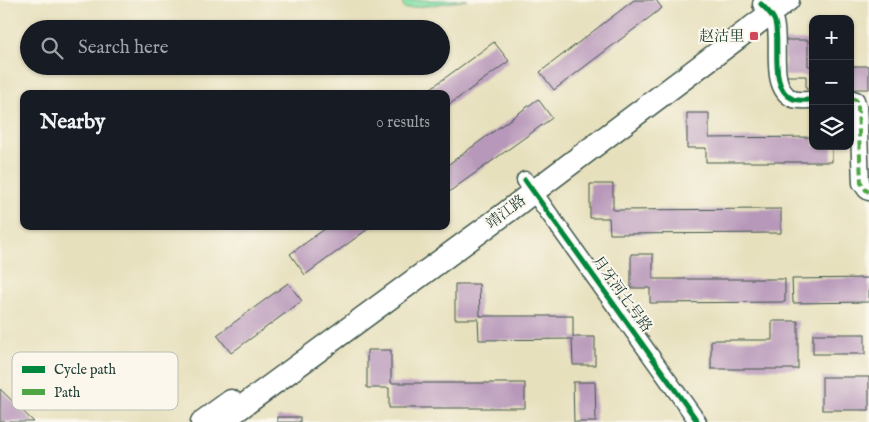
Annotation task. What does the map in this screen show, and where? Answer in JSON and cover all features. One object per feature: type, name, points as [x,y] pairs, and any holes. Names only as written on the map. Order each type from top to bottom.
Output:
[{"type":"main road","name":"靖江路","points":[[202,422],[529,186],[766,6],[788,0]]},
{"type":"main road","name":"靖江路","points":[[221,422],[499,218],[529,186]]},
{"type":"street","points":[[766,6],[773,18],[777,34],[779,82],[786,93],[793,99],[809,100]]},
{"type":"street","points":[[854,99],[858,107],[861,183],[869,192]]},
{"type":"street","name":"月牙河七号路","points":[[529,186],[698,422]]},
{"type":"green space","points":[[402,0],[467,0],[404,9]]},
{"type":"building","points":[[634,0],[656,0],[662,8],[554,90],[540,72]]},
{"type":"building","points":[[785,40],[808,40],[809,89],[806,89],[806,76],[785,76]]},
{"type":"building","points":[[494,42],[509,61],[450,104],[450,90],[428,90]]},
{"type":"building","points":[[854,66],[869,66],[869,89],[854,89]]},
{"type":"building","points":[[538,99],[552,118],[450,191],[450,163]]},
{"type":"building","points":[[687,113],[709,113],[709,138],[809,137],[809,150],[832,150],[832,162],[706,162],[706,148],[687,148]]},
{"type":"building","points":[[590,184],[613,184],[613,210],[781,209],[781,233],[610,234],[609,218],[590,218]]},
{"type":"building","points":[[323,230],[367,230],[305,275],[290,254]]},
{"type":"building","points":[[631,254],[653,254],[653,279],[785,279],[785,302],[650,303],[650,288],[631,288]]},
{"type":"building","points":[[869,278],[869,302],[793,303],[792,279]]},
{"type":"building","points":[[288,283],[302,301],[231,353],[217,335]]},
{"type":"building","points":[[455,284],[479,284],[480,316],[573,316],[573,337],[595,337],[595,365],[573,365],[572,339],[479,340],[478,319],[455,319]]},
{"type":"building","points":[[772,321],[798,321],[798,369],[711,369],[711,340],[772,340]]},
{"type":"building","points":[[813,334],[865,334],[865,354],[813,354]]},
{"type":"building","points":[[367,350],[391,350],[391,383],[525,383],[525,408],[389,408],[389,388],[367,388]]},
{"type":"building","points":[[822,377],[869,377],[869,410],[822,410]]},
{"type":"building","points":[[573,382],[595,382],[596,422],[574,422]]},
{"type":"building","points":[[0,389],[12,401],[12,410],[22,410],[34,422],[0,422]]},
{"type":"building","points":[[277,417],[300,417],[300,422],[277,422]]},
{"type":"marked path","points":[[854,99],[858,107],[861,183],[869,192]]},
{"type":"cycle path","points":[[761,4],[775,22],[780,85],[785,93],[793,99],[809,100]]},
{"type":"cycle path","points":[[525,180],[698,422]]},
{"type":"place","name":"赵沽里","points":[[754,36]]}]
